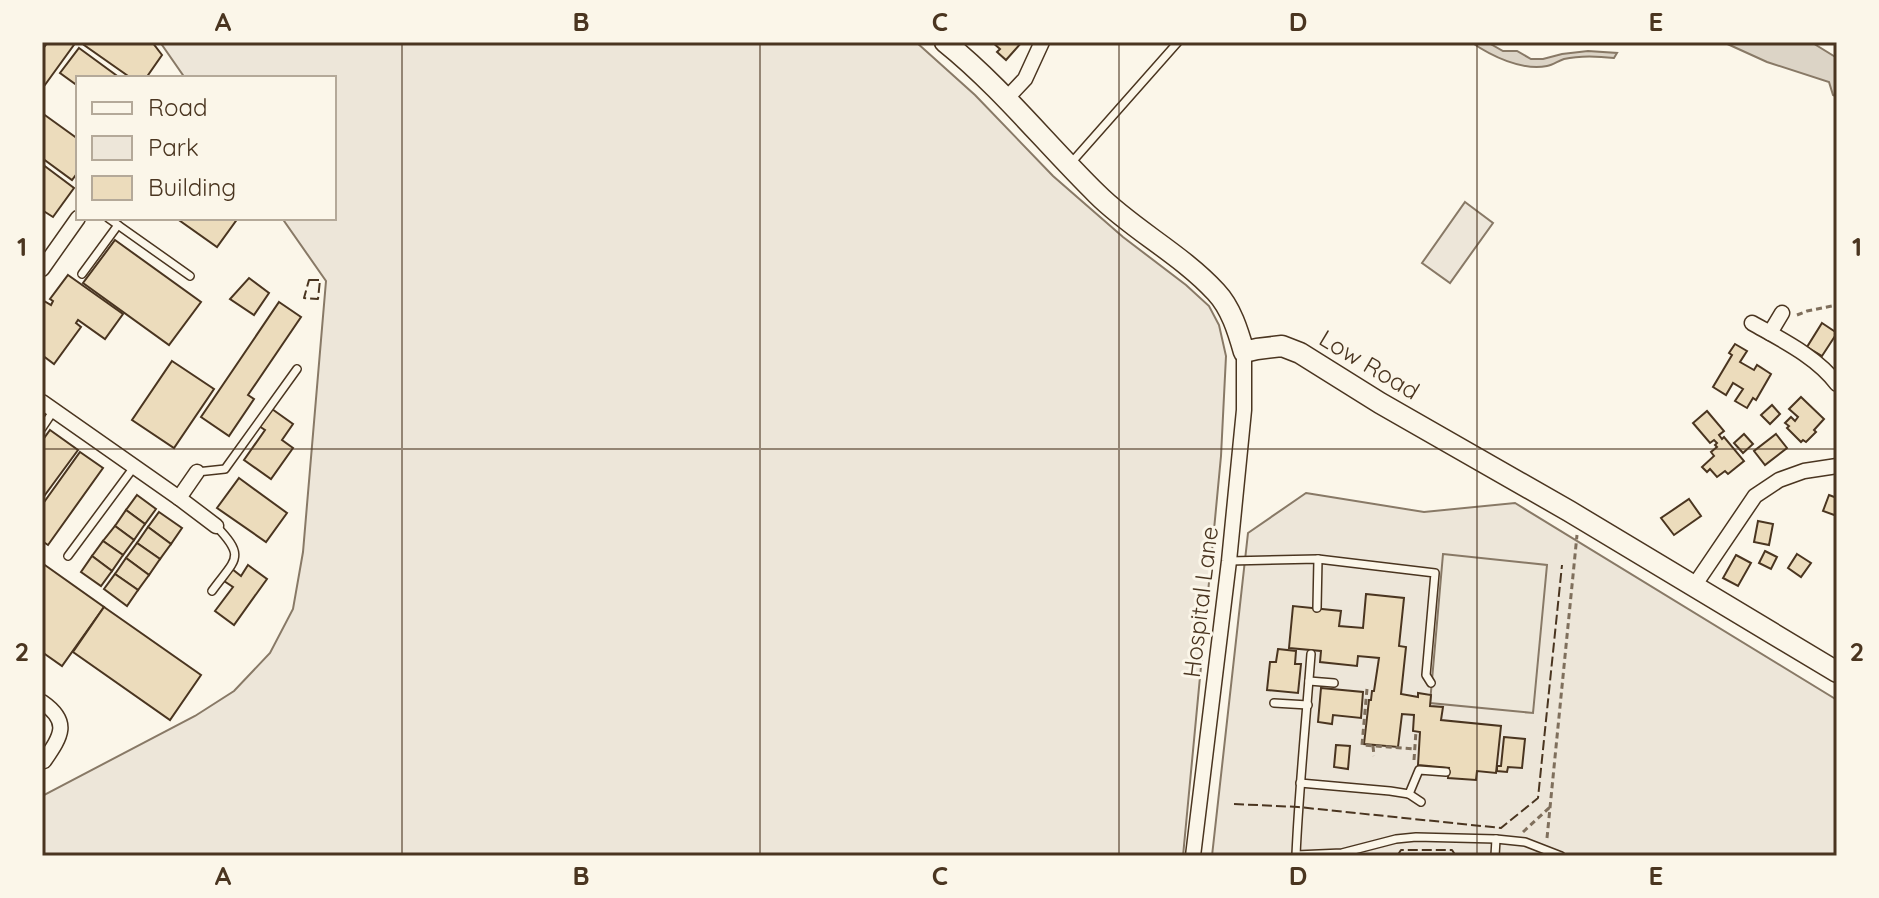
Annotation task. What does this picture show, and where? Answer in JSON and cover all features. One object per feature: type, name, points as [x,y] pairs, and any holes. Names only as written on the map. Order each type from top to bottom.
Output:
[{"type":"street","points":[[1007,98],[1025,79],[1042,42]]},
{"type":"street","points":[[948,43],[1007,98],[1099,196],[1217,293],[1230,312],[1244,352]]},
{"type":"street","points":[[44,262],[76,220]]},
{"type":"street","points":[[1770,333],[1782,313]]},
{"type":"street","points":[[1752,323],[1811,359],[1828,372],[1837,384]]},
{"type":"street","name":"Low Road","points":[[1244,352],[1282,346],[1300,353],[1837,672]]},
{"type":"street","name":"Hospital Lane","points":[[1193,856],[1229,561],[1244,410],[1244,352]]},
{"type":"street","points":[[48,406],[216,526]]},
{"type":"street","points":[[1694,586],[1755,496],[1779,480],[1804,471],[1837,466]]},
{"type":"street","points":[[179,498],[197,472]]},
{"type":"street","points":[[42,702],[56,712],[61,723],[58,740],[43,762]]},
{"type":"lane","points":[[1070,165],[1178,42]]},
{"type":"lane","points":[[111,220],[190,276]]},
{"type":"lane","points":[[82,274],[118,225]]},
{"type":"lane","points":[[197,472],[225,469],[297,369]]},
{"type":"lane","points":[[42,428],[48,406]]},
{"type":"lane","points":[[68,556],[134,467]]},
{"type":"lane","points":[[212,591],[235,560],[236,552],[233,543],[216,526]]},
{"type":"lane","points":[[1229,561],[1318,559],[1435,573],[1426,675],[1431,683]]},
{"type":"lane","points":[[1317,608],[1318,559]]},
{"type":"lane","points":[[1311,654],[1296,855],[1342,853],[1416,837],[1525,842],[1559,855]]},
{"type":"lane","points":[[1309,681],[1334,683]]},
{"type":"lane","points":[[1274,703],[1308,705]]},
{"type":"lane","points":[[1409,794],[1419,770],[1446,772]]},
{"type":"lane","points":[[1300,783],[1409,794],[1421,802]]},
{"type":"lane","points":[[1495,856],[1496,839]]},
{"type":"path","points":[[1782,313],[1795,316],[1837,305]]},
{"type":"path","points":[[1547,849],[1578,516]]},
{"type":"path","points":[[1367,689],[1362,745],[1415,749]]},
{"type":"path","points":[[1416,731],[1414,764],[1419,770]]},
{"type":"path","points":[[1373,746],[1374,756]]},
{"type":"path","points":[[1512,841],[1550,807]]},
{"type":"green space","points":[[160,42],[916,42],[975,95],[1053,176],[1209,306],[1219,325],[1226,356],[1221,456],[1183,856],[42,856],[42,796],[195,716],[234,691],[270,653],[293,609],[303,552],[326,281],[283,220],[336,220],[336,76],[184,76]]},
{"type":"green space","points":[[1465,202],[1493,223],[1450,283],[1422,263]]},
{"type":"green space","points":[[1306,493],[1424,512],[1515,503],[1837,700],[1837,856],[1212,856],[1248,533]]},
{"type":"shaded area","points":[[1471,42],[1487,42],[1503,51],[1517,51],[1531,59],[1588,51],[1617,53],[1614,58],[1577,57],[1537,67],[1497,57]]},
{"type":"shaded area","points":[[1723,42],[1811,42],[1837,58],[1837,97],[1833,95],[1829,82],[1767,62]]},
{"type":"shaded area","points":[[1443,554],[1547,565],[1533,713],[1430,703]]},
{"type":"building","points":[[48,42],[76,42],[42,89],[42,50]]},
{"type":"building","points":[[86,42],[152,42],[162,55],[147,76],[128,76],[84,45]]},
{"type":"building","points":[[992,42],[1022,42],[1006,60]]},
{"type":"building","points":[[79,48],[117,76],[76,76],[76,85],[60,73]]},
{"type":"building","points":[[42,113],[76,138],[76,175],[72,180],[42,158]]},
{"type":"building","points":[[42,164],[74,188],[53,217],[42,210]]},
{"type":"building","points":[[179,220],[237,220],[217,247]]},
{"type":"building","points":[[115,240],[201,302],[169,345],[83,283]]},
{"type":"building","points":[[68,275],[123,314],[105,339],[78,320],[76,323],[81,327],[54,364],[42,355],[42,303],[51,305],[53,301],[50,299]]},
{"type":"building","points":[[249,278],[269,293],[254,315],[230,299]]},
{"type":"building","points":[[279,302],[301,317],[248,395],[254,399],[229,436],[201,417]]},
{"type":"building","points":[[1822,323],[1837,333],[1822,356],[1807,347]]},
{"type":"building","points":[[1735,344],[1747,351],[1740,362],[1754,370],[1757,365],[1771,374],[1756,400],[1753,398],[1747,408],[1735,401],[1743,389],[1733,383],[1726,395],[1713,387]]},
{"type":"building","points":[[172,361],[214,389],[174,448],[132,420]]},
{"type":"building","points":[[1801,397],[1824,419],[1806,442],[1801,442],[1785,423],[1791,417],[1795,421],[1798,417],[1789,409]]},
{"type":"building","points":[[1772,405],[1780,414],[1770,424],[1761,415]]},
{"type":"building","points":[[272,409],[293,424],[282,440],[293,448],[271,479],[244,460],[265,430],[259,426]]},
{"type":"building","points":[[1707,411],[1724,431],[1719,435],[1744,461],[1728,474],[1725,471],[1717,477],[1710,469],[1707,472],[1702,467],[1714,456],[1711,452],[1717,443],[1714,440],[1710,443],[1693,423]]},
{"type":"building","points":[[50,430],[78,450],[42,499],[42,441]]},
{"type":"building","points":[[1744,434],[1753,444],[1743,453],[1734,443]]},
{"type":"building","points":[[1776,434],[1787,448],[1765,465],[1754,451]]},
{"type":"building","points":[[80,452],[103,468],[48,545],[42,541],[42,505]]},
{"type":"building","points":[[239,478],[287,513],[266,542],[217,508]]},
{"type":"building","points":[[137,495],[156,509],[145,524],[126,510]]},
{"type":"building","points":[[1829,495],[1837,498],[1837,516],[1823,511]]},
{"type":"building","points":[[1689,499],[1701,516],[1674,535],[1661,518]]},
{"type":"building","points":[[126,510],[145,524],[134,540],[115,526]]},
{"type":"building","points":[[159,512],[182,528],[171,544],[148,527]]},
{"type":"building","points":[[1758,521],[1773,524],[1769,545],[1754,542]]},
{"type":"building","points":[[115,526],[134,540],[123,555],[103,541]]},
{"type":"building","points":[[148,527],[171,544],[160,559],[137,543]]},
{"type":"building","points":[[103,541],[123,555],[112,571],[92,556]]},
{"type":"building","points":[[137,543],[160,559],[149,575],[126,558]]},
{"type":"building","points":[[1765,551],[1777,557],[1771,569],[1759,563]]},
{"type":"building","points":[[1797,554],[1811,563],[1801,577],[1788,568]]},
{"type":"building","points":[[1736,555],[1751,563],[1738,586],[1723,578]]},
{"type":"building","points":[[92,556],[112,571],[101,586],[81,572]]},
{"type":"building","points":[[126,558],[149,575],[138,590],[115,574]]},
{"type":"building","points":[[42,563],[104,607],[62,666],[42,652]]},
{"type":"building","points":[[248,565],[267,579],[234,625],[215,611],[233,587],[224,581],[232,569],[241,576]]},
{"type":"building","points":[[115,574],[138,590],[127,606],[104,589]]},
{"type":"building","points":[[1366,594],[1404,598],[1399,646],[1406,647],[1401,694],[1418,697],[1418,693],[1431,695],[1430,706],[1443,707],[1441,720],[1501,726],[1496,773],[1477,771],[1476,780],[1448,778],[1449,768],[1418,765],[1420,732],[1413,731],[1414,715],[1402,714],[1398,747],[1364,744],[1369,700],[1374,691],[1379,658],[1358,656],[1357,666],[1320,662],[1321,651],[1289,648],[1293,606],[1341,611],[1339,626],[1363,628]]},
{"type":"building","points":[[104,607],[201,675],[170,720],[73,652]]},
{"type":"building","points":[[1278,649],[1296,651],[1295,664],[1301,664],[1298,693],[1267,690],[1270,662],[1276,662]]},
{"type":"building","points":[[1321,688],[1363,692],[1361,718],[1333,715],[1332,724],[1318,722]]},
{"type":"building","points":[[1504,737],[1525,739],[1522,768],[1508,767],[1507,772],[1497,771],[1497,766],[1501,766]]},
{"type":"building","points":[[1336,745],[1350,746],[1348,769],[1334,767]]},
{"type":"fence","points":[[309,280],[320,280],[318,299],[304,298],[309,280]]},
{"type":"fence","points":[[1234,804],[1298,807],[1501,828],[1538,798],[1562,565]]},
{"type":"fence","points":[[1397,856],[1401,850],[1452,850],[1456,856]]}]
